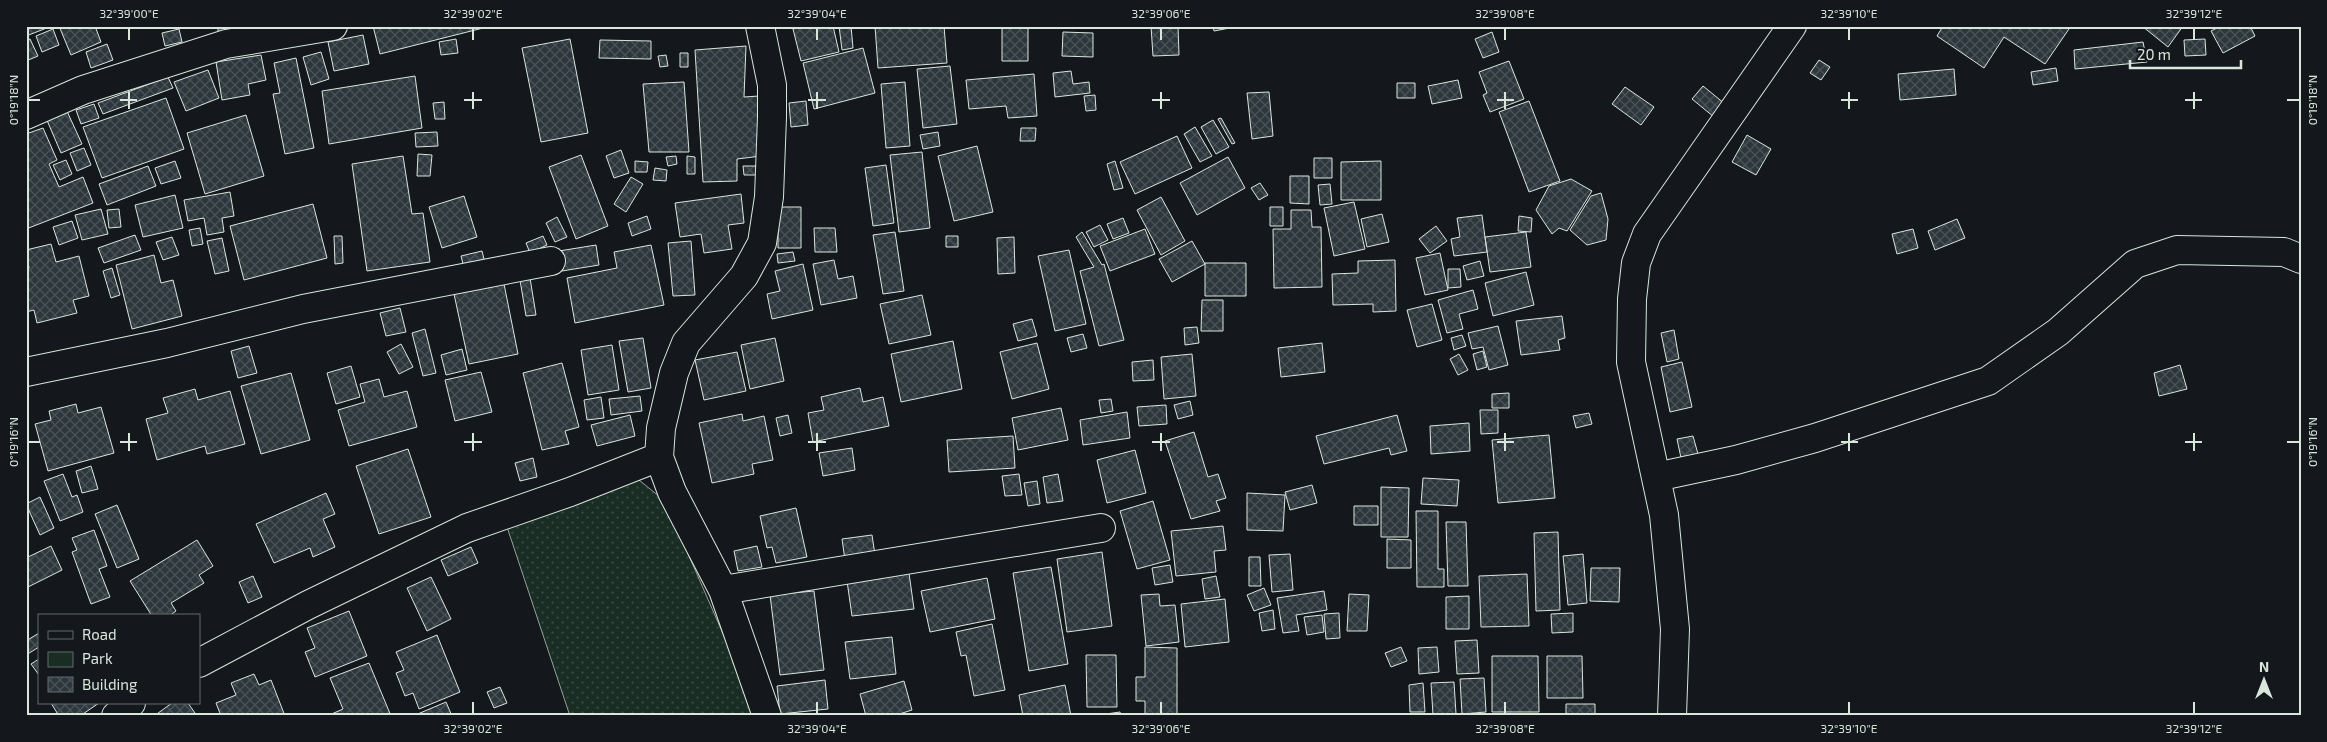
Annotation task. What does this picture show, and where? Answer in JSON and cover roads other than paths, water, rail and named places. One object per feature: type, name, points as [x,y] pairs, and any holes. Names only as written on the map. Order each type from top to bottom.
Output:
[{"type":"street","points":[[26,115],[83,90],[226,44],[332,26]]},
{"type":"street","points":[[760,26],[772,85],[769,197],[762,243],[744,276],[686,343],[674,373],[664,418],[659,457],[672,492],[723,590],[767,716]]},
{"type":"street","points":[[1672,716],[1675,629],[1664,515],[1631,362],[1632,299],[1636,263],[1647,234],[1792,26]]},
{"type":"street","points":[[1656,477],[1736,460],[1815,438],[1988,381],[2058,332],[2135,264],[2151,258],[2177,250],[2284,252],[2301,259]]},
{"type":"street","points":[[26,372],[167,343],[303,309],[551,261]]},
{"type":"street","points":[[200,662],[308,605],[468,528],[570,492],[659,457]]},
{"type":"street","points":[[723,590],[1101,528]]},
{"type":"street","points":[[116,716],[130,704]]}]
